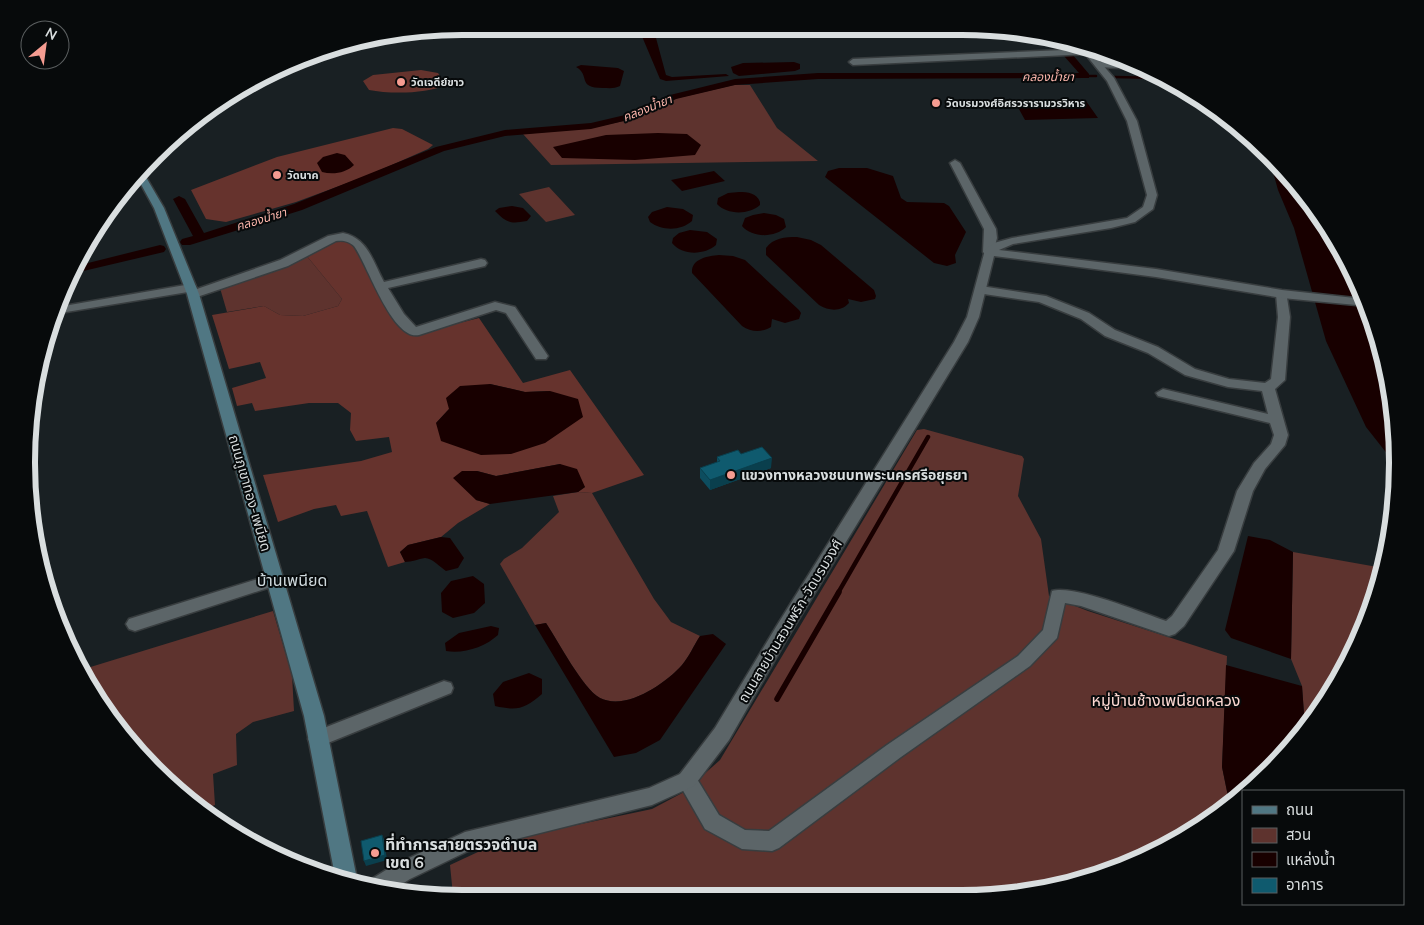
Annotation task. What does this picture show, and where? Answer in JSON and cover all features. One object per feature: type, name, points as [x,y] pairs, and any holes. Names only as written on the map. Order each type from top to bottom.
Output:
[{"type":"main road","name":"ถนนภูเขาทอง-เพนียด","points":[[143,178],[159,208],[192,291],[314,716],[345,873]]},
{"type":"street","points":[[853,62],[1080,52]]},
{"type":"street","points":[[989,252],[998,245],[1029,237],[1111,225],[1130,220],[1148,209],[1152,195],[1132,121],[1111,80],[1091,56]]},
{"type":"street","points":[[1099,65],[1120,66]]},
{"type":"street","name":"ถนนสายบ้านสวนพริก-วัดบรมวงศ์","points":[[386,883],[402,872],[465,842],[652,796],[687,780],[722,734],[782,632],[961,342],[974,317],[989,252],[990,229],[955,163]]},
{"type":"street","points":[[64,310],[192,291],[284,263],[332,238],[340,236],[349,237],[358,244],[408,329],[414,332],[495,306],[506,307],[511,310],[541,356]]},
{"type":"street","points":[[1029,237],[1024,248],[1034,258]]},
{"type":"street","points":[[989,252],[1156,273],[1288,295],[1357,302]]},
{"type":"street","points":[[382,286],[481,262]]},
{"type":"street","points":[[981,290],[1042,299],[1085,316],[1110,333],[1153,350],[1190,372],[1228,383],[1268,388],[1278,380],[1288,295]]},
{"type":"street","points":[[687,780],[712,822],[742,839],[772,841],[894,751],[1024,661],[1051,633],[1058,595],[1083,600],[1169,628],[1178,621],[1226,550],[1245,491],[1259,466],[1278,445],[1281,435],[1268,388]]},
{"type":"street","points":[[1163,393],[1225,410],[1277,420]]},
{"type":"street","points":[[135,624],[274,580]]},
{"type":"street","points":[[318,739],[444,688]]},
{"type":"green space","points":[[734,85],[750,85],[777,128],[818,161],[551,165],[523,134],[591,128],[633,119],[678,98]]},
{"type":"green space","points":[[549,187],[575,215],[546,222],[519,194]]},
{"type":"green space","points":[[306,255],[342,299],[338,306],[303,316],[280,315],[264,306],[227,312],[220,288]]},
{"type":"green space","name":"หมู่บ้านช้างเพนียดหลวง","points":[[924,429],[1022,456],[1024,459],[1018,496],[1041,539],[1049,596],[1088,611],[1227,656],[1222,767],[1228,797],[1175,833],[1125,857],[1072,875],[1045,882],[1017,886],[962,890],[452,890],[450,865],[493,845],[543,832],[652,809],[684,792],[720,760],[917,430]]},
{"type":"green space","points":[[578,492],[592,493],[654,599],[671,622],[700,636],[685,662],[666,680],[644,694],[621,701],[610,701],[600,698],[593,693],[571,664],[546,623],[535,625],[500,564],[504,559],[522,548],[559,512],[553,496]]},
{"type":"green space","points":[[1293,552],[1376,567],[1366,600],[1345,652],[1304,718],[1302,686],[1291,659]]},
{"type":"green space","points":[[273,611],[292,675],[294,711],[253,722],[236,734],[237,765],[213,774],[215,805],[209,807],[160,765],[141,744],[123,723],[88,668]]},
{"type":"shaded area","points":[[421,70],[438,73],[446,85],[418,92],[387,92],[369,90],[363,81],[373,75]]},
{"type":"shaded area","points":[[393,128],[402,129],[433,145],[369,175],[296,202],[226,222],[206,219],[191,190],[277,157]]},
{"type":"shaded area","points":[[348,240],[354,246],[390,311],[412,335],[479,318],[523,383],[570,370],[644,475],[592,493],[578,492],[585,487],[560,464],[496,476],[477,471],[476,500],[490,504],[458,523],[441,537],[408,545],[400,552],[405,562],[388,567],[367,511],[341,516],[336,505],[314,509],[278,522],[263,475],[361,461],[392,452],[389,437],[356,441],[350,430],[351,413],[338,403],[309,403],[255,411],[252,403],[237,406],[232,388],[266,378],[260,362],[229,369],[212,315],[264,306],[280,315],[303,316],[338,306],[342,299],[306,255],[333,241]],"holes":[[[490,384],[525,392],[550,391],[436,423],[449,409]]]},
{"type":"water","points":[[641,35],[680,35],[656,38],[666,75],[672,77],[726,74],[729,76],[666,81],[660,79]]},
{"type":"water","points":[[794,62],[800,64],[800,69],[739,76],[733,73],[731,67],[743,63]]},
{"type":"water","points":[[581,65],[618,68],[624,71],[620,86],[609,88],[590,86],[576,67]]},
{"type":"water","points":[[1014,100],[1086,101],[1098,118],[1025,120]]},
{"type":"water","points":[[687,134],[701,145],[695,155],[635,160],[562,158],[553,147],[606,135]]},
{"type":"water","points":[[337,153],[345,155],[354,165],[339,173],[322,172],[317,163],[323,157]]},
{"type":"water","points":[[839,168],[867,168],[893,176],[901,198],[907,202],[944,203],[949,206],[966,232],[955,255],[956,263],[947,266],[934,263],[825,177],[828,171]]},
{"type":"water","points":[[1272,169],[1301,202],[1317,225],[1345,273],[1356,299],[1366,325],[1381,379],[1389,456],[1366,427],[1326,341],[1294,228],[1278,190]]},
{"type":"water","points":[[714,171],[725,181],[682,191],[671,180]]},
{"type":"water","points":[[739,192],[754,195],[759,199],[760,205],[750,211],[732,212],[721,208],[717,204],[718,198],[728,193]]},
{"type":"water","points":[[512,206],[523,208],[531,216],[527,221],[513,222],[506,220],[495,211],[499,208]]},
{"type":"water","points":[[667,207],[683,209],[693,215],[692,221],[682,227],[671,229],[660,227],[650,222],[648,217],[652,212]]},
{"type":"water","points":[[764,213],[776,215],[784,219],[786,227],[776,233],[764,235],[752,233],[742,226],[745,218]]},
{"type":"water","points":[[690,230],[707,232],[717,239],[716,245],[706,251],[694,253],[682,250],[672,243],[673,238],[679,233]]},
{"type":"water","points":[[797,237],[811,240],[821,245],[874,290],[875,299],[861,302],[848,299],[849,303],[846,306],[835,310],[819,305],[766,255],[766,248],[772,242],[784,238]]},
{"type":"water","points":[[733,256],[745,260],[799,310],[801,313],[799,319],[785,323],[772,319],[771,327],[760,331],[752,331],[742,326],[692,273],[692,268],[697,261],[705,257]]},
{"type":"water","points":[[490,384],[525,392],[550,391],[578,399],[583,417],[545,443],[511,454],[481,455],[441,441],[436,423],[449,409],[446,398],[460,386]]},
{"type":"water","points":[[560,464],[577,469],[585,487],[578,492],[490,504],[476,500],[453,478],[462,471],[477,471],[496,476]]},
{"type":"water","points":[[1248,536],[1270,540],[1293,552],[1291,659],[1231,638],[1225,630]]},
{"type":"water","points":[[441,537],[450,538],[464,558],[458,568],[446,571],[428,558],[405,562],[400,552],[408,545]]},
{"type":"water","points":[[473,576],[484,584],[485,603],[474,613],[453,618],[442,612],[441,593],[451,581]]},
{"type":"water","points":[[546,623],[586,685],[600,698],[610,701],[621,701],[644,694],[666,680],[685,662],[700,636],[713,634],[726,644],[660,740],[636,753],[614,757],[535,625]]},
{"type":"water","points":[[491,626],[499,628],[498,635],[487,643],[474,649],[446,651],[445,643],[459,633]]},
{"type":"water","points":[[1226,665],[1302,686],[1304,718],[1264,765],[1228,797],[1222,767]]},
{"type":"water","points":[[529,673],[542,679],[542,694],[531,703],[520,708],[495,706],[493,694],[503,682]]},
{"type":"building","points":[[762,447],[772,458],[710,480],[700,468],[720,461],[717,457],[738,450],[741,454]]},
{"type":"building","name":"ที่ทำการสายตรวจตำบล เขต 6","points":[[382,835],[385,855],[364,861],[361,841]]},
{"type":"waterway","name":"คลองน้ำยา","points":[[186,242],[298,207],[440,149],[505,133],[591,126],[628,117],[673,97],[735,82],[818,76],[1086,76],[1069,56]]},
{"type":"waterway","name":"คลองน้ำยา","points":[[1086,76],[1096,76]]},
{"type":"waterway","name":"คลองน้ำยา","points":[[1115,77],[1148,78]]},
{"type":"waterway","points":[[179,199],[200,237]]},
{"type":"waterway","name":"คลองน้ำยา","points":[[81,269],[160,249]]},
{"type":"waterway","points":[[838,593],[928,437]]},
{"type":"waterway","points":[[777,699],[839,592]]},
{"type":"place","name":"วัดเจดีย์ขาว","points":[[401,82]]},
{"type":"place","name":"วัดบรมวงศ์อิศรวรารามวรวิหาร","points":[[936,103]]},
{"type":"place","name":"วัดนาค","points":[[277,175]]},
{"type":"place","name":"แขวงทางหลวงชนบทพระนครศรีอยุธยา","points":[[731,475]]},
{"type":"place","name":"ที่ทำการสายตรวจตำบล เขต 6","points":[[375,853]]},
{"type":"district","name":"บ้านเพนียด","points":[[292,580]]}]
